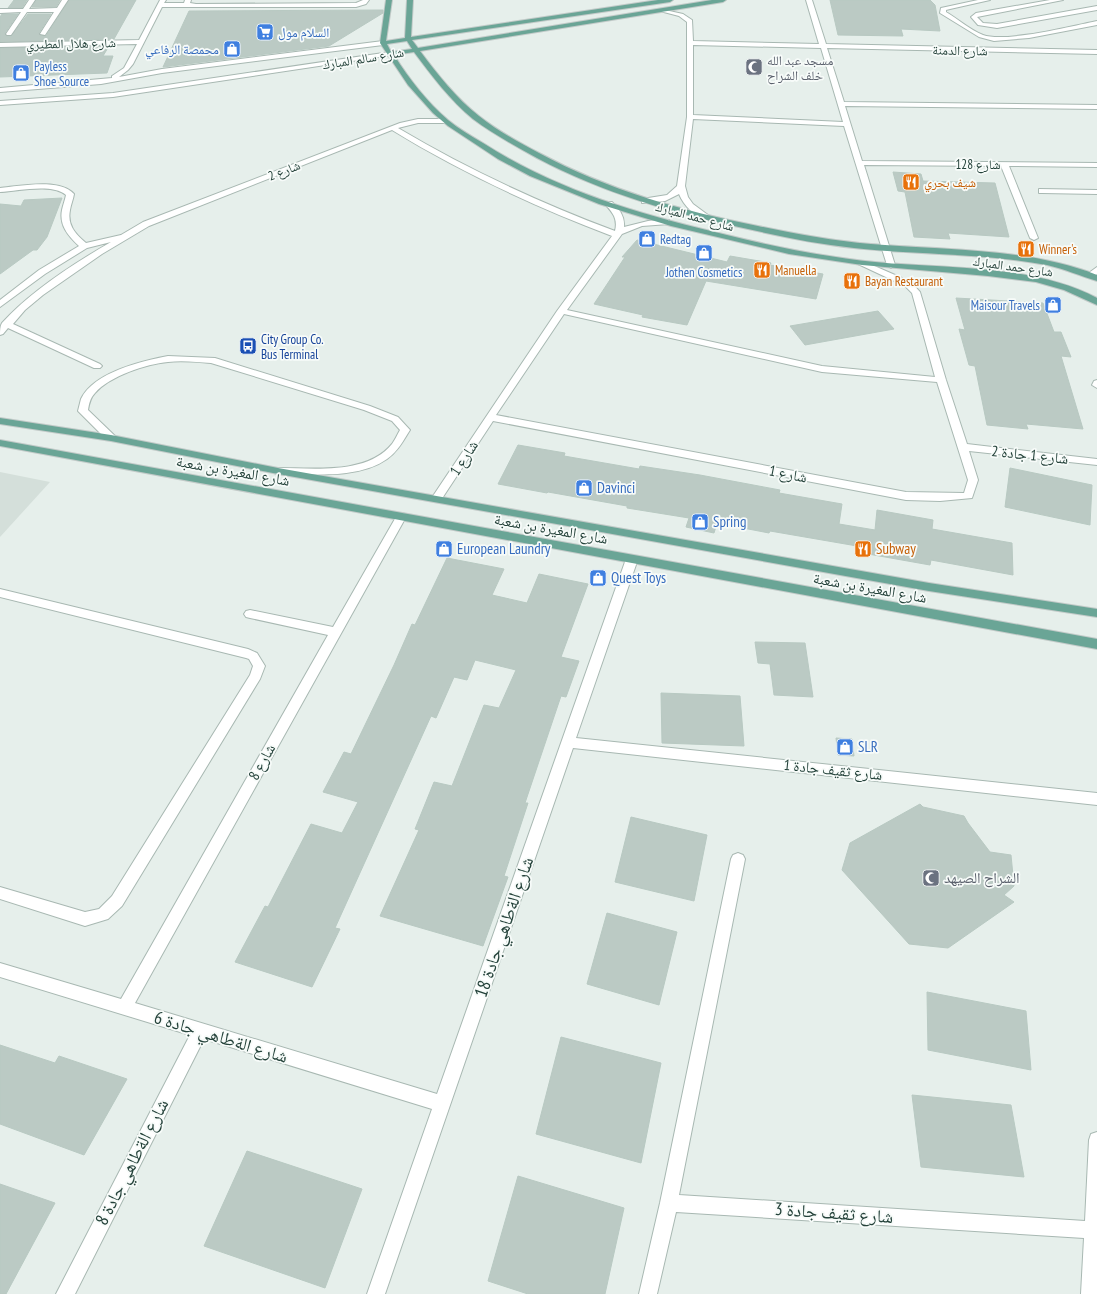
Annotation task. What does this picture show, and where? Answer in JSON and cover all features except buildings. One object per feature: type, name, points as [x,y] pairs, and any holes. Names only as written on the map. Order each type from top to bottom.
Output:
[{"type":"main road","points":[[383,43],[389,0]]},
{"type":"main road","points":[[408,39],[410,0]]},
{"type":"main road","name":"شارع سالم المبارك","points":[[383,43],[670,0]]},
{"type":"main road","name":"شارع سالم المبارك","points":[[390,54],[724,0]]},
{"type":"main road","points":[[509,25],[504,29],[506,32],[513,34]]},
{"type":"main road","name":"شارع حمد المبارك","points":[[408,39],[445,87],[463,106],[484,123],[507,139],[560,167],[601,186],[645,201],[708,218],[800,238],[885,248],[1020,258],[1058,265],[1093,277]]},
{"type":"main road","name":"شارع حمد المبارك","points":[[383,43],[414,88],[445,121],[483,148],[540,179],[609,204],[666,222],[780,249],[860,263],[1031,277],[1064,286],[1097,302]]},
{"type":"main road","name":"شارع المغيرة بن شعبة","points":[[0,421],[111,438],[278,470],[929,588],[1094,612]]},
{"type":"main road","name":"شارع المغيرة بن شعبة","points":[[0,443],[1097,644]]},
{"type":"street","points":[[9,34],[32,0]]},
{"type":"street","points":[[43,34],[65,0]]},
{"type":"street","points":[[101,82],[120,74],[126,69],[162,2],[356,5],[364,3],[366,0]]},
{"type":"street","points":[[809,0],[891,265]]},
{"type":"street","points":[[987,0],[949,6],[942,11],[944,15],[956,22],[981,36],[989,38],[1003,39],[1029,36],[1097,24]]},
{"type":"street","points":[[1060,0],[1036,2],[976,15],[974,17],[977,22],[998,26],[1097,8]]},
{"type":"street","points":[[0,11],[58,10]]},
{"type":"street","points":[[645,201],[669,197],[678,191],[690,117],[690,21],[682,15],[662,10]]},
{"type":"street","points":[[1062,14],[1097,20]]},
{"type":"street","points":[[1029,36],[1032,44],[1043,51]]},
{"type":"street","points":[[984,50],[989,38]]},
{"type":"street","name":"شارع هلال المطيري","points":[[0,45],[141,42]]},
{"type":"street","name":"شارع الدمنة","points":[[690,43],[763,42],[824,47],[1097,52]]},
{"type":"street","name":"شارع سالم المبارك","points":[[0,90],[101,82],[162,71],[383,43]]},
{"type":"street","name":"شارع سالم المبارك","points":[[0,103],[113,95],[390,54]]},
{"type":"street","points":[[132,59],[134,64],[140,68],[162,71]]},
{"type":"street","points":[[223,79],[257,69],[260,65],[254,60]]},
{"type":"street","points":[[841,104],[1097,107]]},
{"type":"street","points":[[690,117],[847,124]]},
{"type":"street","name":"شارع 2","points":[[3,328],[40,293],[126,235],[146,224],[410,122],[445,121]]},
{"type":"street","points":[[393,128],[434,153],[484,179],[546,208],[618,233],[630,226],[643,223],[666,222]]},
{"type":"street","name":"شارع 128","points":[[860,164],[1097,165]]},
{"type":"street","points":[[1004,164],[1034,238]]},
{"type":"street","points":[[680,186],[687,203],[695,211],[708,218]]},
{"type":"street","points":[[0,190],[49,187],[64,188],[70,194],[65,214],[66,226],[84,246]]},
{"type":"street","points":[[1042,191],[1097,192]]},
{"type":"street","points":[[609,204],[619,214],[621,220],[618,233]]},
{"type":"street","name":"شارع 1","points":[[437,498],[561,311],[618,233]]},
{"type":"street","name":"شارع 2","points":[[0,304],[42,272],[84,246],[126,235]]},
{"type":"street","name":"شارع 1","points":[[490,417],[906,496],[968,496],[972,480],[916,292],[914,288],[908,284],[860,263]]},
{"type":"street","points":[[1093,277],[1097,270]]},
{"type":"street","points":[[561,311],[822,369],[941,380]]},
{"type":"street","points":[[3,328],[97,366]]},
{"type":"street","points":[[111,438],[83,411],[87,398],[101,383],[119,373],[139,366],[185,358],[212,360],[367,408],[395,419],[405,430],[400,440],[388,455],[366,466],[334,470],[278,470]]},
{"type":"street","name":"شارع 1 جادة 2","points":[[962,447],[1097,462]]},
{"type":"street","name":"شارع 8","points":[[124,1008],[401,517]]},
{"type":"street","name":"شارع الةطاهي جادة 18","points":[[376,1294],[632,559]]},
{"type":"street","points":[[0,593],[248,654],[253,656],[259,666],[256,676],[111,908],[103,914],[84,919],[0,893]]},
{"type":"street","points":[[250,614],[336,632]]},
{"type":"street","name":"شارع ثقيف جادة 1","points":[[568,742],[1097,799]]},
{"type":"street","points":[[648,1294],[669,1203],[738,859]]},
{"type":"street","name":"شارع الةطاهي جادة 6","points":[[0,970],[442,1104]]},
{"type":"street","name":"شارع الةطاهي جادة 8","points":[[65,1294],[200,1031]]},
{"type":"street","points":[[1090,1294],[1097,1140]]},
{"type":"street","name":"شارع ثقيف جادة 3","points":[[669,1203],[1093,1230]]},
{"type":"shaded area","points":[[0,472],[50,482],[0,537]]},
{"type":"place","name":"السلام مول","points":[[265,32]]},
{"type":"place","name":"محمصة الرفاعي","points":[[232,49]]},
{"type":"place","name":"مسجد عبد الله خلف الشراح","points":[[754,67]]},
{"type":"place","name":"Payless Shoe Source","points":[[21,73]]},
{"type":"place","name":"شيف بحري","points":[[911,182]]},
{"type":"place","name":"Redtag","points":[[647,239]]},
{"type":"place","name":"Winner's","points":[[1026,249]]},
{"type":"place","name":"Jothen Cosmetics","points":[[704,253]]},
{"type":"place","name":"Manuella","points":[[762,270]]},
{"type":"place","name":"Bayan Restaurant","points":[[852,281]]},
{"type":"place","name":"Maisour Travels","points":[[1053,305]]},
{"type":"place","name":"City Group Co. Bus Terminal","points":[[248,346]]},
{"type":"place","name":"Davinci","points":[[584,488]]},
{"type":"place","name":"Spring","points":[[700,522]]},
{"type":"place","name":"European Laundry","points":[[444,549]]},
{"type":"place","name":"Subway","points":[[863,549]]},
{"type":"place","name":"Quest Toys","points":[[598,578]]},
{"type":"place","name":"SLR","points":[[845,747]]},
{"type":"place","name":"الشراح الصيهد","points":[[931,878]]}]
